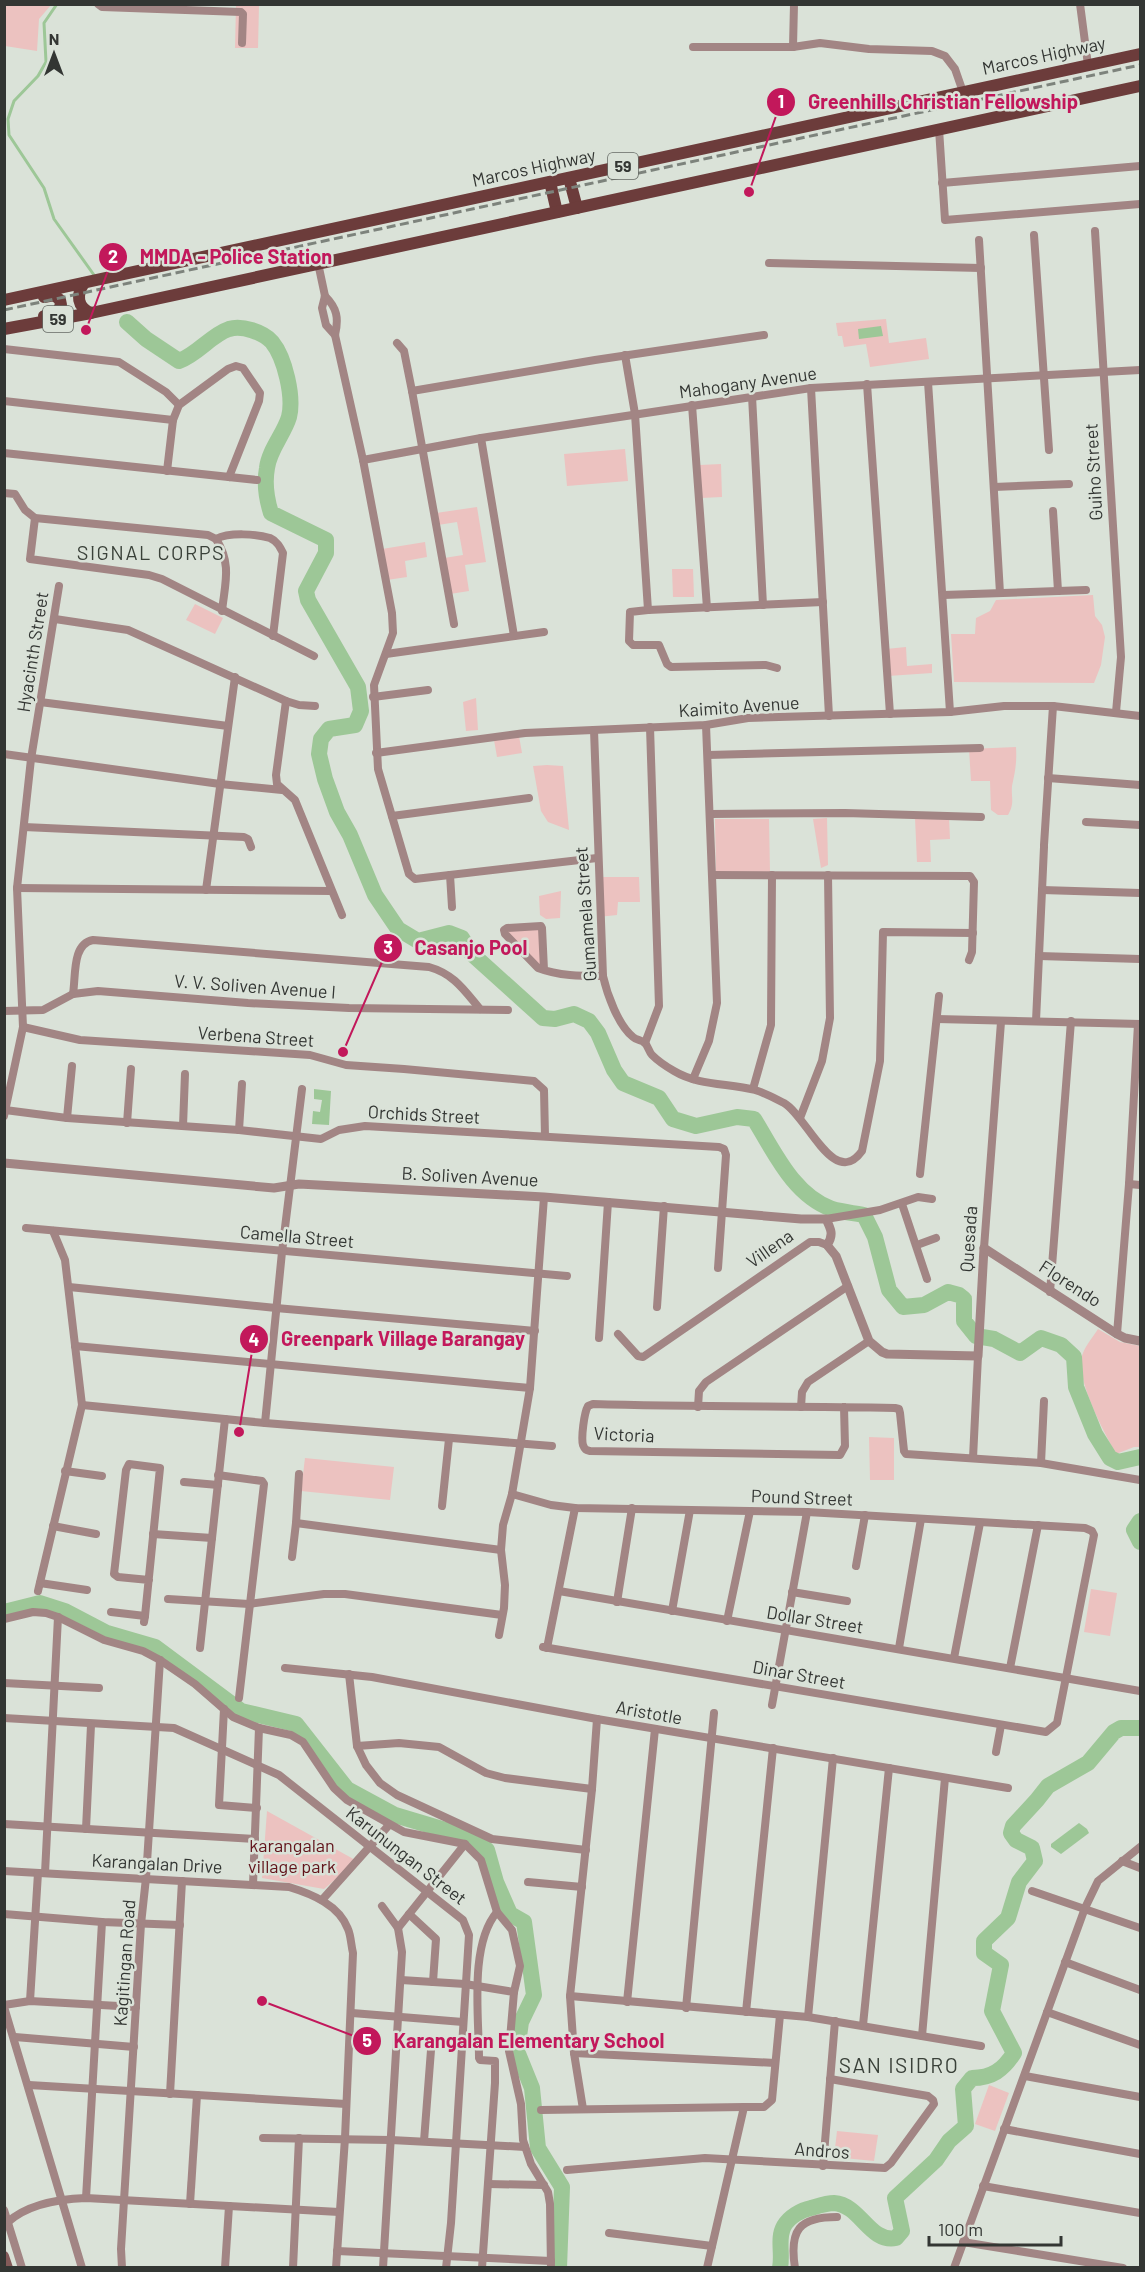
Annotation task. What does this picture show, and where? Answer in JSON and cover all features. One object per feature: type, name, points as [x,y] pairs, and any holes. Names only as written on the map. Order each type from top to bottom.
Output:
[{"type":"main road","name":"Marcos Highway","points":[[4,300],[1140,54]]},
{"type":"main road","name":"59","points":[[4,329],[91,313],[1140,86]]},
{"type":"main road","points":[[569,178],[577,208]]},
{"type":"main road","points":[[550,182],[557,212]]},
{"type":"main road","points":[[88,282],[78,295],[80,304],[91,313]]},
{"type":"main road","points":[[4,305],[54,295],[60,300],[61,305],[57,313],[4,324]]},
{"type":"main road","points":[[4,2256],[8,2268]]},
{"type":"street","points":[[98,4],[102,7],[241,12],[243,14],[242,43]]},
{"type":"street","points":[[793,47],[794,4]]},
{"type":"street","points":[[1080,4],[1088,65]]},
{"type":"street","points":[[693,47],[793,47],[820,43],[869,49],[932,51],[945,57],[955,69],[963,92]]},
{"type":"street","points":[[939,129],[944,218],[948,221],[1140,204]]},
{"type":"street","points":[[942,183],[1140,166]]},
{"type":"street","name":"Guiho Street","points":[[1095,231],[1121,657],[1116,712]]},
{"type":"street","points":[[1034,235],[1049,450]]},
{"type":"street","points":[[979,240],[1000,593]]},
{"type":"street","points":[[318,263],[325,296],[322,308],[326,325],[335,335]]},
{"type":"street","points":[[769,263],[981,268]]},
{"type":"street","points":[[325,296],[334,305],[336,311],[338,321],[335,335],[363,460],[392,613],[393,633],[378,670],[373,697],[376,753],[378,769],[409,874],[415,879],[597,858]]},
{"type":"street","points":[[412,391],[625,355],[764,335]]},
{"type":"street","points":[[397,343],[404,351],[454,624]]},
{"type":"street","points":[[4,349],[119,362],[165,392],[179,405]]},
{"type":"street","points":[[625,355],[635,414],[648,610]]},
{"type":"street","points":[[167,471],[173,420],[179,405],[228,369],[236,366],[243,368],[260,393],[259,401],[229,477]]},
{"type":"street","name":"Mahogany Avenue","points":[[363,460],[481,438],[811,388],[1140,370]]},
{"type":"street","points":[[928,382],[950,712]]},
{"type":"street","points":[[867,384],[890,714]]},
{"type":"street","points":[[811,388],[829,716]]},
{"type":"street","points":[[752,396],[763,605]]},
{"type":"street","points":[[4,401],[173,420]]},
{"type":"street","points":[[692,405],[707,608]]},
{"type":"street","points":[[481,438],[514,636]]},
{"type":"street","points":[[4,453],[256,480]]},
{"type":"street","points":[[993,488],[1069,484]]},
{"type":"street","points":[[4,493],[15,494],[25,510],[35,518],[207,535],[216,539],[224,552],[227,566],[222,611]]},
{"type":"street","points":[[1053,511],[1058,591]]},
{"type":"street","points":[[35,518],[30,559],[149,575],[162,579],[314,656]]},
{"type":"street","points":[[216,539],[224,534],[235,534],[272,538],[278,544],[283,553],[273,636]]},
{"type":"street","name":"Hyacinth Street","points":[[5,1113],[22,1028],[16,888],[31,759],[59,586]]},
{"type":"street","points":[[943,595],[1086,590]]},
{"type":"street","points":[[777,668],[765,665],[671,666],[666,664],[659,645],[633,645],[629,642],[630,612],[824,602]]},
{"type":"street","points":[[55,619],[128,630],[286,701],[315,706]]},
{"type":"street","points":[[386,654],[544,632]]},
{"type":"street","points":[[206,890],[235,677]]},
{"type":"street","points":[[373,697],[428,690]]},
{"type":"street","points":[[286,701],[276,775],[277,784],[295,801],[342,915]]},
{"type":"street","points":[[40,702],[228,726]]},
{"type":"street","name":"Kaimito Avenue","points":[[376,753],[525,733],[706,725],[748,718],[950,712],[1004,706],[1053,706],[1140,716]]},
{"type":"street","points":[[1036,1022],[1053,706]]},
{"type":"street","points":[[693,1079],[709,1041],[717,1004],[706,725]]},
{"type":"street","points":[[645,1043],[659,1006],[650,728]]},
{"type":"street","name":"Gumamela Street","points":[[594,730],[603,976],[608,996],[625,1027],[633,1038],[645,1043],[651,1054],[675,1072],[693,1079],[753,1089],[787,1105],[800,1118],[826,1153],[837,1162],[843,1164],[857,1159],[862,1151],[880,1060],[883,932],[973,933]]},
{"type":"street","points":[[708,754],[980,748]]},
{"type":"street","points":[[4,754],[220,784],[282,790]]},
{"type":"street","points":[[1048,778],[1140,785]]},
{"type":"street","points":[[392,816],[529,798]]},
{"type":"street","points":[[711,814],[845,813],[981,817]]},
{"type":"street","points":[[1086,822],[1140,825]]},
{"type":"street","points":[[24,827],[244,837],[248,839],[251,847]]},
{"type":"street","points":[[450,875],[452,907]]},
{"type":"street","points":[[713,875],[970,876],[974,882],[972,952],[969,960]]},
{"type":"street","points":[[753,1089],[771,1025],[772,875]]},
{"type":"street","points":[[800,1118],[822,1061],[830,1018],[828,875]]},
{"type":"street","points":[[16,888],[331,891]]},
{"type":"street","points":[[1042,890],[1140,893]]},
{"type":"street","points":[[544,970],[543,928],[541,926],[504,930],[505,934],[538,968],[544,970],[569,976],[603,976]]},
{"type":"street","points":[[73,994],[79,948],[85,941],[93,940],[429,967],[444,971],[456,981],[480,1009]]},
{"type":"street","points":[[1039,956],[1140,959]]},
{"type":"street","name":"V. V. Soliven Avenue I","points":[[4,1011],[43,1010],[73,994],[98,991],[248,1003],[349,1008],[508,1010]]},
{"type":"street","points":[[920,1174],[939,996]]},
{"type":"street","points":[[937,1019],[1139,1024],[1117,1334]]},
{"type":"street","name":"Quesada","points":[[973,1458],[984,1248],[1001,1022]]},
{"type":"street","points":[[1050,1292],[1071,1022]]},
{"type":"street","name":"Verbena Street","points":[[22,1028],[80,1040],[310,1055],[346,1065],[534,1081],[544,1090],[545,1136]]},
{"type":"street","points":[[67,1118],[72,1066]]},
{"type":"street","points":[[127,1123],[131,1069]]},
{"type":"street","points":[[183,1126],[185,1074]]},
{"type":"street","points":[[239,1130],[242,1084]]},
{"type":"street","points":[[265,1423],[289,1185],[302,1089]]},
{"type":"street","name":"Orchids Street","points":[[5,1113],[239,1130],[321,1139],[339,1130],[359,1126],[724,1149],[726,1155],[718,1268]]},
{"type":"street","name":"B. Soliven Avenue","points":[[4,1163],[280,1188],[299,1184],[544,1197],[801,1219],[852,1216],[902,1204],[918,1197],[932,1199]]},
{"type":"street","points":[[1128,1184],[1140,1185]]},
{"type":"street","points":[[499,1635],[506,1585],[501,1550],[503,1525],[512,1494],[530,1388],[544,1197]]},
{"type":"street","points":[[599,1338],[608,1202]]},
{"type":"street","points":[[902,1204],[927,1279]]},
{"type":"street","points":[[657,1307],[664,1206]]},
{"type":"street","points":[[826,1219],[831,1230],[831,1239],[827,1245],[836,1256],[869,1341],[887,1354],[979,1351]]},
{"type":"street","name":"Camella Street","points":[[26,1228],[567,1276]]},
{"type":"street","points":[[53,1231],[65,1260],[82,1405],[39,1587],[87,1590]]},
{"type":"street","points":[[917,1245],[936,1238]]},
{"type":"street","name":"Villena","points":[[618,1334],[638,1356],[643,1357],[810,1242],[827,1245]]},
{"type":"street","name":"Florendo","points":[[984,1248],[1117,1334],[1140,1341]]},
{"type":"street","points":[[69,1287],[535,1331]]},
{"type":"street","points":[[698,1407],[699,1391],[706,1382],[848,1287]]},
{"type":"street","points":[[801,1407],[802,1392],[808,1382],[869,1341]]},
{"type":"street","points":[[75,1346],[530,1388]]},
{"type":"street","points":[[1041,1463],[1044,1401]]},
{"type":"street","name":"Victoria","points":[[844,1407],[845,1446],[840,1455],[590,1451],[586,1450],[583,1444],[585,1411],[593,1404],[844,1407],[899,1410],[903,1451],[906,1454],[1041,1463],[1140,1480]]},
{"type":"street","points":[[82,1405],[265,1423],[552,1446]]},
{"type":"street","points":[[200,1648],[225,1419]]},
{"type":"street","points":[[442,1506],[449,1439]]},
{"type":"street","points":[[111,1612],[144,1619],[160,1468],[131,1464],[126,1467],[114,1572],[116,1577],[148,1580]]},
{"type":"street","points":[[65,1471],[102,1476]]},
{"type":"street","points":[[292,1557],[299,1474]]},
{"type":"street","points":[[218,1475],[264,1483],[239,1698]]},
{"type":"street","points":[[184,1482],[218,1485]]},
{"type":"street","name":"Pound Street","points":[[512,1494],[551,1505],[575,1508],[807,1512],[1085,1527],[1094,1535],[1067,1678]]},
{"type":"street","points":[[559,1591],[575,1508]]},
{"type":"street","points":[[617,1602],[632,1508]]},
{"type":"street","points":[[672,1611],[690,1509]]},
{"type":"street","points":[[727,1621],[750,1511]]},
{"type":"street","points":[[772,1705],[807,1512]]},
{"type":"street","points":[[855,1566],[865,1515]]},
{"type":"street","points":[[898,1648],[921,1519]]},
{"type":"street","points":[[954,1658],[980,1522]]},
{"type":"street","points":[[296,1523],[501,1550]]},
{"type":"street","points":[[1010,1668],[1038,1525]]},
{"type":"street","points":[[53,1526],[96,1534]]},
{"type":"street","points":[[153,1534],[212,1538]]},
{"type":"street","name":"Dollar Street","points":[[559,1591],[1140,1691]]},
{"type":"street","name":"Dinar Street","points":[[559,1591],[545,1647],[1042,1732],[1050,1731],[1057,1724],[1067,1678]]},
{"type":"street","points":[[792,1592],[847,1601]]},
{"type":"street","points":[[168,1599],[249,1604],[324,1594],[345,1594],[502,1615]]},
{"type":"street","points":[[4,1619],[33,1612],[58,1617],[104,1640],[143,1651],[195,1684],[233,1717],[259,1728],[291,1735],[303,1742],[334,1788],[346,1800],[404,1832],[465,1844],[481,1860],[498,1912],[512,1930],[520,1966],[514,1992],[509,2051],[520,2096],[523,2140],[531,2164],[548,2192],[551,2264],[483,2257],[337,2251]]},
{"type":"street","points":[[30,2001],[36,1917],[47,1826],[58,1617]]},
{"type":"street","name":"Kagitingan Road","points":[[122,2268],[121,2249],[141,1924],[160,1660]]},
{"type":"street","name":"Aristotle","points":[[285,1668],[348,1674],[427,1686],[597,1719],[1008,1788]]},
{"type":"street","points":[[348,1674],[357,1746],[366,1765],[380,1783],[397,1796],[492,1839],[586,1850]]},
{"type":"street","points":[[4,1683],[99,1688]]},
{"type":"street","points":[[224,1709],[219,1806],[257,1808]]},
{"type":"street","points":[[686,2007],[714,1713]]},
{"type":"street","name":"Karunungan Street","points":[[4,1718],[91,1725],[174,1728],[279,1775],[463,1920],[467,1928],[464,2022],[446,2268]]},
{"type":"street","points":[[584,2109],[574,2053],[570,1996],[592,1789],[597,1719]]},
{"type":"street","points":[[86,1829],[91,1725]]},
{"type":"street","points":[[996,1752],[1001,1725]]},
{"type":"street","points":[[253,1885],[259,1728]]},
{"type":"street","points":[[627,2002],[655,1729]]},
{"type":"street","points":[[357,1746],[399,1743],[439,1748],[486,1773],[505,1778],[592,1789]]},
{"type":"street","points":[[746,2012],[773,1748]]},
{"type":"street","points":[[808,2018],[833,1758]]},
{"type":"street","points":[[864,2025],[889,1767]]},
{"type":"street","points":[[922,2036],[945,1778]]},
{"type":"street","points":[[4,1824],[255,1839]]},
{"type":"street","points":[[322,1900],[388,1825]]},
{"type":"street","points":[[398,1928],[465,1844]]},
{"type":"street","points":[[954,2268],[1085,1908],[1098,1881],[1140,1847]]},
{"type":"street","points":[[1122,1861],[1140,1868]]},
{"type":"street","name":"Karangalan Drive","points":[[4,1871],[289,1887],[307,1892],[336,1911],[348,1928],[353,1953],[345,2138],[336,2268]]},
{"type":"street","points":[[170,2094],[182,1881]]},
{"type":"street","points":[[528,1882],[582,1887]]},
{"type":"street","points":[[1032,1890],[1140,1928]]},
{"type":"street","points":[[382,1906],[398,1928],[402,1952],[383,2268]]},
{"type":"street","points":[[482,2268],[495,2062],[479,2058],[478,1958],[489,1924],[498,1912]]},
{"type":"street","points":[[4,1914],[102,1922],[180,1925]]},
{"type":"street","points":[[409,1914],[436,1939],[433,1982]]},
{"type":"street","points":[[86,2198],[102,1922]]},
{"type":"street","points":[[1065,1962],[1140,1990]]},
{"type":"street","points":[[401,1980],[465,1984],[514,1992]]},
{"type":"street","points":[[570,1996],[836,2021],[981,2046]]},
{"type":"street","points":[[82,2268],[4,2006],[30,2001],[136,2007]]},
{"type":"street","points":[[1047,2012],[1140,2045]]},
{"type":"street","points":[[351,2013],[464,2022]]},
{"type":"street","points":[[542,2110],[764,2107],[772,2100],[780,2015]]},
{"type":"street","points":[[823,2166],[836,2021]]},
{"type":"street","points":[[15,2037],[134,2048]]},
{"type":"street","points":[[424,2141],[431,2050]]},
{"type":"street","points":[[574,2053],[775,2063]]},
{"type":"street","points":[[1025,2076],[1140,2097]]},
{"type":"street","name":"Andros","points":[[567,2170],[705,2158],[885,2168],[934,2104],[928,2096],[830,2079]]},
{"type":"street","points":[[29,2085],[346,2104]]},
{"type":"street","points":[[190,2204],[197,2095]]},
{"type":"street","points":[[707,2268],[744,2107]]},
{"type":"street","points":[[1004,2129],[1140,2154]]},
{"type":"street","points":[[264,2138],[345,2138],[525,2147]]},
{"type":"street","points":[[293,2268],[299,2138]]},
{"type":"street","points":[[488,2184],[544,2185]]},
{"type":"street","points":[[983,2186],[1140,2213]]},
{"type":"street","points":[[8,2222],[18,2214],[63,2199],[86,2198],[339,2212]]},
{"type":"street","points":[[225,2268],[229,2206]]},
{"type":"street","points":[[4,2210],[22,2268]]},
{"type":"street","points":[[795,2268],[792,2248],[793,2236],[797,2230],[812,2219],[837,2217]]},
{"type":"street","points":[[609,2233],[712,2246]]},
{"type":"street","points":[[963,2242],[1123,2268]]},
{"type":"green space","points":[[4,5],[51,5],[39,19],[37,51],[5,46]]},
{"type":"green space","points":[[236,5],[259,5],[258,48],[235,48]]},
{"type":"green space","points":[[886,319],[889,343],[926,338],[929,359],[870,367],[866,344],[844,347],[842,336],[838,336],[836,323]]},
{"type":"green space","points":[[625,449],[628,481],[567,486],[564,454]]},
{"type":"green space","points":[[721,464],[722,497],[701,498],[700,465]]},
{"type":"green space","points":[[477,507],[486,562],[465,565],[469,591],[450,594],[444,558],[463,555],[457,522],[438,525],[436,513]]},
{"type":"green space","points":[[425,542],[427,557],[405,561],[407,577],[387,580],[382,549]]},
{"type":"green space","points":[[672,569],[693,569],[694,597],[673,597]]},
{"type":"green space","points":[[1093,595],[1095,616],[1102,625],[1105,637],[1101,665],[1094,683],[954,682],[951,634],[975,634],[976,618],[990,611],[996,600]]},
{"type":"green space","points":[[195,604],[223,618],[215,634],[186,620]]},
{"type":"green space","points":[[906,647],[907,666],[932,664],[932,673],[888,676],[886,649]]},
{"type":"green space","points":[[476,698],[478,730],[466,731],[463,702]]},
{"type":"green space","points":[[519,736],[522,753],[497,757],[494,740]]},
{"type":"green space","points":[[1016,747],[1011,807],[1008,815],[998,815],[991,810],[990,781],[971,781],[969,749]]},
{"type":"green space","points":[[533,766],[563,766],[569,830],[548,822],[541,811]]},
{"type":"green space","points":[[949,817],[950,839],[930,840],[931,862],[917,862],[915,818]]},
{"type":"green space","points":[[827,818],[828,865],[821,868],[813,819]]},
{"type":"green space","points":[[715,819],[769,819],[770,872],[716,872]]},
{"type":"green space","points":[[598,877],[639,877],[640,902],[618,902],[617,915],[598,917]]},
{"type":"green space","points":[[561,891],[560,918],[546,919],[540,915],[539,896]]},
{"type":"green space","points":[[509,929],[540,929],[542,967],[507,934]]},
{"type":"green space","points":[[1098,1329],[1120,1342],[1140,1346],[1140,1447],[1116,1454],[1092,1404],[1082,1376],[1083,1353]]},
{"type":"green space","points":[[869,1437],[894,1438],[894,1480],[870,1480]]},
{"type":"green space","points":[[305,1458],[394,1467],[390,1500],[301,1491]]},
{"type":"green space","points":[[1091,1589],[1117,1593],[1110,1636],[1084,1632]]},
{"type":"green space","name":"karangalan village park","points":[[267,1811],[357,1861],[324,1889],[262,1878]]},
{"type":"green space","points":[[989,2085],[1009,2093],[995,2131],[975,2124]]},
{"type":"green space","points":[[837,2131],[878,2135],[874,2161],[834,2157]]},
{"type":"shaded area","points":[[881,326],[883,336],[859,339],[858,329]]},
{"type":"shaded area","points":[[314,1089],[331,1091],[329,1125],[312,1124],[313,1111],[320,1112],[322,1100],[314,1099]]},
{"type":"shaded area","points":[[1079,1823],[1089,1833],[1061,1854],[1051,1847],[1051,1844]]},
{"type":"waterway","points":[[57,4],[44,23],[46,62],[38,76],[14,101],[8,119],[9,135],[44,188],[54,219],[94,275]]},
{"type":"waterway","points":[[127,322],[146,339],[179,361],[222,332],[234,328],[252,330],[263,335],[277,349],[289,389],[290,409],[287,423],[268,461],[266,480],[268,501],[271,513],[326,540],[326,553],[306,591],[308,600],[358,687],[361,711],[355,725],[329,729],[321,739],[319,754],[337,812],[350,835],[375,895],[398,929],[418,941],[449,933],[462,938],[471,953],[543,1018],[555,1019],[574,1014],[589,1021],[598,1033],[614,1070],[623,1083],[659,1098],[673,1119],[696,1126],[737,1117],[754,1119],[786,1171],[806,1194],[832,1209],[864,1215],[875,1237],[889,1290],[903,1307],[924,1305],[948,1292],[964,1299],[964,1321],[976,1336],[994,1339],[1020,1353],[1041,1338],[1061,1345],[1074,1357],[1076,1387],[1095,1434],[1110,1458],[1118,1462],[1140,1457]]},
{"type":"waterway","points":[[1140,1521],[1134,1530],[1140,1542]]},
{"type":"waterway","points":[[4,1612],[40,1603],[65,1611],[107,1633],[155,1647],[241,1711],[296,1724],[347,1789],[395,1815],[472,1838],[487,1850],[496,1882],[510,1914],[524,1922],[534,1995],[521,2022],[517,2051],[532,2088],[538,2148],[562,2187],[559,2268]]},
{"type":"waterway","points":[[780,2268],[781,2236],[784,2226],[792,2217],[807,2209],[825,2204],[843,2205],[879,2235],[896,2238],[902,2231],[895,2198],[936,2160],[949,2141],[966,2126],[963,2089],[972,2078],[996,2072],[1014,2053],[992,2011],[1001,1965],[984,1953],[984,1941],[1008,1918],[1019,1882],[1035,1861],[1032,1848],[1016,1840],[1011,1833],[1013,1826],[1048,1786],[1088,1763],[1114,1732],[1121,1728],[1140,1728]]},
{"type":"railway","points":[[4,310],[1140,65]]},
{"type":"place","name":"Greenhills Christian Fellowship","points":[[749,192]]},
{"type":"place","name":"MMDA - Police Station","points":[[86,330]]},
{"type":"place","name":"Casanjo Pool","points":[[343,1052]]},
{"type":"place","name":"Greenpark Village Barangay","points":[[239,1432]]},
{"type":"place","name":"Karangalan Elementary School","points":[[262,2001]]},
{"type":"district","name":"SIGNAL CORPS","points":[[151,553]]},
{"type":"district","name":"SAN ISIDRO","points":[[899,2066]]}]
